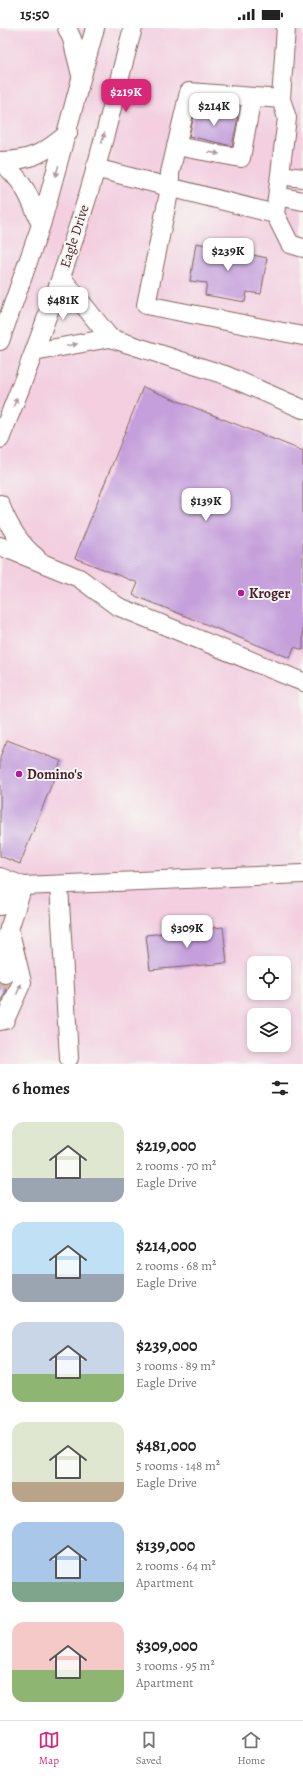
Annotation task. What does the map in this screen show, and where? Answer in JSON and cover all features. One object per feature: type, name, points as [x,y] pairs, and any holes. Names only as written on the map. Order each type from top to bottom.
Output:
[{"type":"street","points":[[67,28],[76,51],[82,80]]},
{"type":"street","points":[[0,341],[41,225],[68,133],[95,28]]},
{"type":"street","name":"Eagle Drive","points":[[0,439],[34,352],[61,276],[95,168],[133,28]]},
{"type":"street","points":[[286,28],[281,99],[287,118],[275,214],[290,244],[303,248]]},
{"type":"street","points":[[281,99],[189,92],[170,173],[170,188],[146,304],[303,336]]},
{"type":"street","points":[[176,146],[241,158],[252,97]]},
{"type":"street","points":[[0,162],[24,160],[35,156],[46,151],[68,133]]},
{"type":"street","points":[[0,162],[11,169],[20,180],[30,197],[41,225]]},
{"type":"street","points":[[95,168],[275,214]]},
{"type":"street","points":[[280,175],[303,178]]},
{"type":"street","points":[[278,196],[303,201]]},
{"type":"street","points":[[61,276],[110,338]]},
{"type":"street","points":[[0,308],[17,296]]},
{"type":"street","points":[[34,352],[110,338],[225,375],[303,409]]},
{"type":"street","points":[[0,504],[9,526],[19,540],[44,564]]},
{"type":"street","points":[[0,546],[79,578],[117,606],[303,682]]},
{"type":"street","points":[[12,882],[59,884],[303,874]]},
{"type":"street","points":[[0,906],[12,882]]},
{"type":"street","points":[[3,966],[5,929],[12,882]]},
{"type":"street","points":[[59,884],[69,1062]]},
{"type":"street","points":[[0,1021],[5,1020],[22,982],[5,929]]},
{"type":"shaded area","points":[[0,28],[303,28],[303,1064],[0,1064]]},
{"type":"building","points":[[196,108],[238,117],[232,146],[189,136]]},
{"type":"building","points":[[196,243],[267,258],[261,294],[247,292],[245,302],[205,295],[207,283],[190,281]]},
{"type":"building","points":[[143,387],[303,451],[303,650],[294,647],[290,658],[133,595],[138,583],[75,558]]},
{"type":"building","points":[[7,740],[61,761],[20,864],[0,856],[0,757]]},
{"type":"building","points":[[223,927],[227,963],[150,970],[146,935]]},
{"type":"building","points":[[0,983],[10,983],[0,1005]]},
{"type":"tunnel","points":[[0,986],[5,974]]},
{"type":"place","name":"Kroger","points":[[241,593]]},
{"type":"place","name":"Domino's","points":[[19,774]]}]
